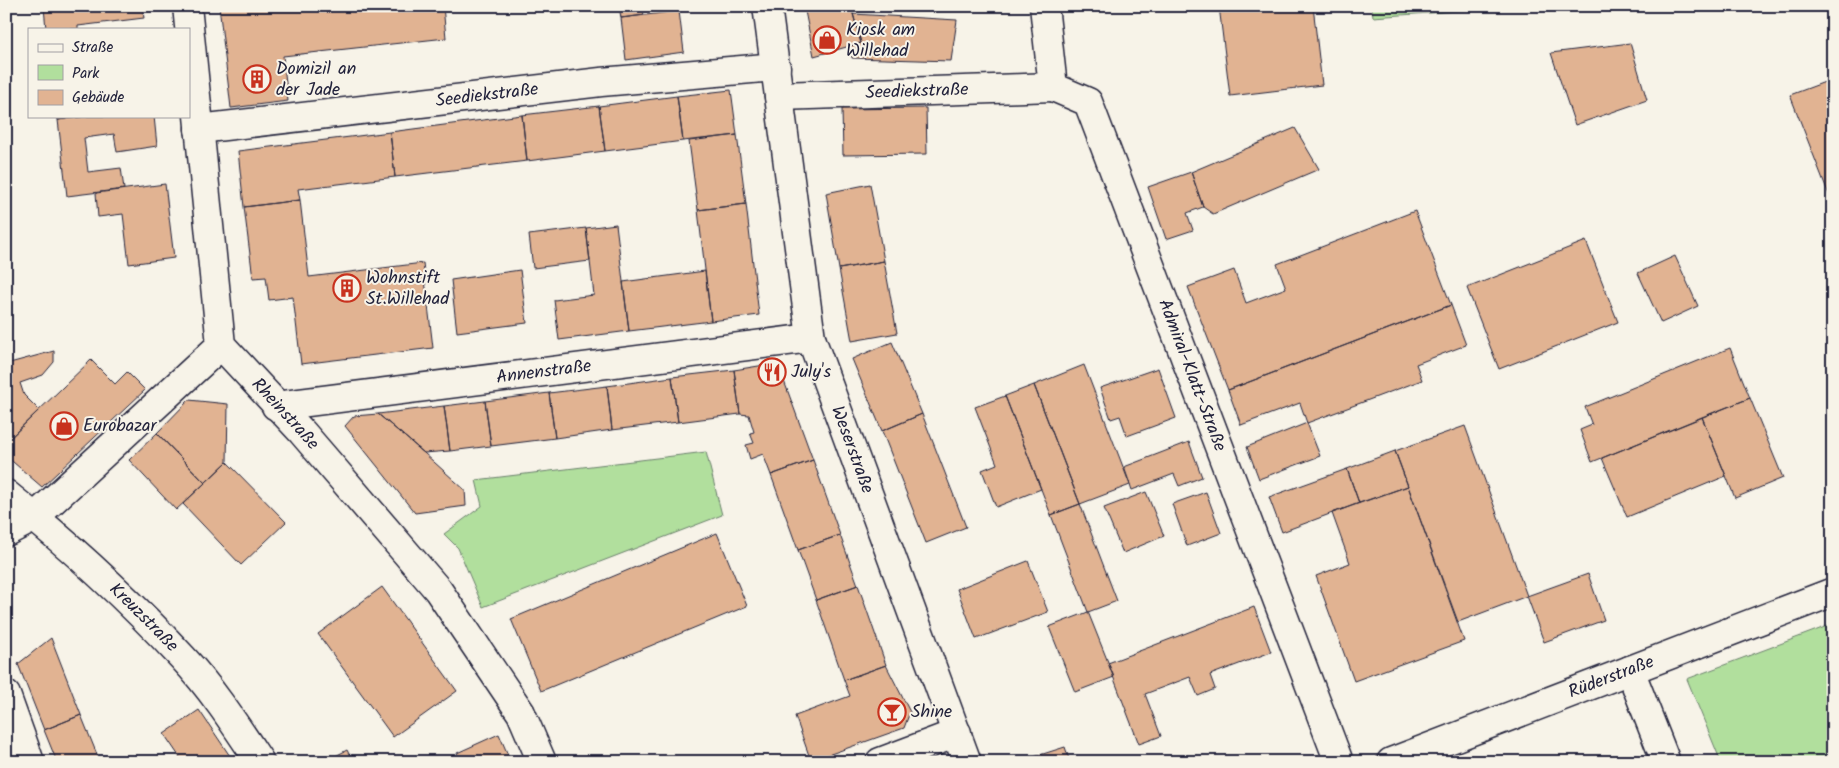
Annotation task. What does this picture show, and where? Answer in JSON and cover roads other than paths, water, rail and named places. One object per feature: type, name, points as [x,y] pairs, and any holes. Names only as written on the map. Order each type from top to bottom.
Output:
[{"type":"street","points":[[187,6],[189,28]]},
{"type":"street","name":"Weserstraße","points":[[767,6],[811,338],[967,762]]},
{"type":"street","points":[[1044,6],[1053,86]]},
{"type":"street","points":[[6,532],[35,517],[221,345],[190,37]]},
{"type":"street","name":"Seediekstraße","points":[[199,129],[601,82],[776,67]]},
{"type":"street","name":"Seediekstraße","points":[[779,96],[1053,86]]},
{"type":"street","name":"Admiral-Klatt-Straße","points":[[1053,86],[1088,102],[1339,762]]},
{"type":"street","name":"Annenstraße","points":[[276,406],[811,338]]},
{"type":"street","name":"Rheinstraße","points":[[221,345],[302,432],[438,590],[521,713],[542,762]]},
{"type":"street","name":"Kreuzstraße","points":[[6,494],[35,517],[133,607],[184,659],[231,718],[260,762]]},
{"type":"street","name":"Rüderstraße","points":[[1391,762],[1833,592]]},
{"type":"street","points":[[1630,670],[1666,762]]},
{"type":"street","points":[[6,695],[30,762]]},
{"type":"street","points":[[880,762],[956,733]]},
{"type":"place","name":"Kiosk am Willehad","points":[[827,40]]},
{"type":"place","name":"Domizil an der Jade","points":[[257,79]]},
{"type":"place","name":"Wohnstift St.Willehad","points":[[347,288]]},
{"type":"place","name":"July's","points":[[772,372]]},
{"type":"place","name":"Eurobazar","points":[[64,426]]},
{"type":"place","name":"Shine","points":[[892,712]]}]
